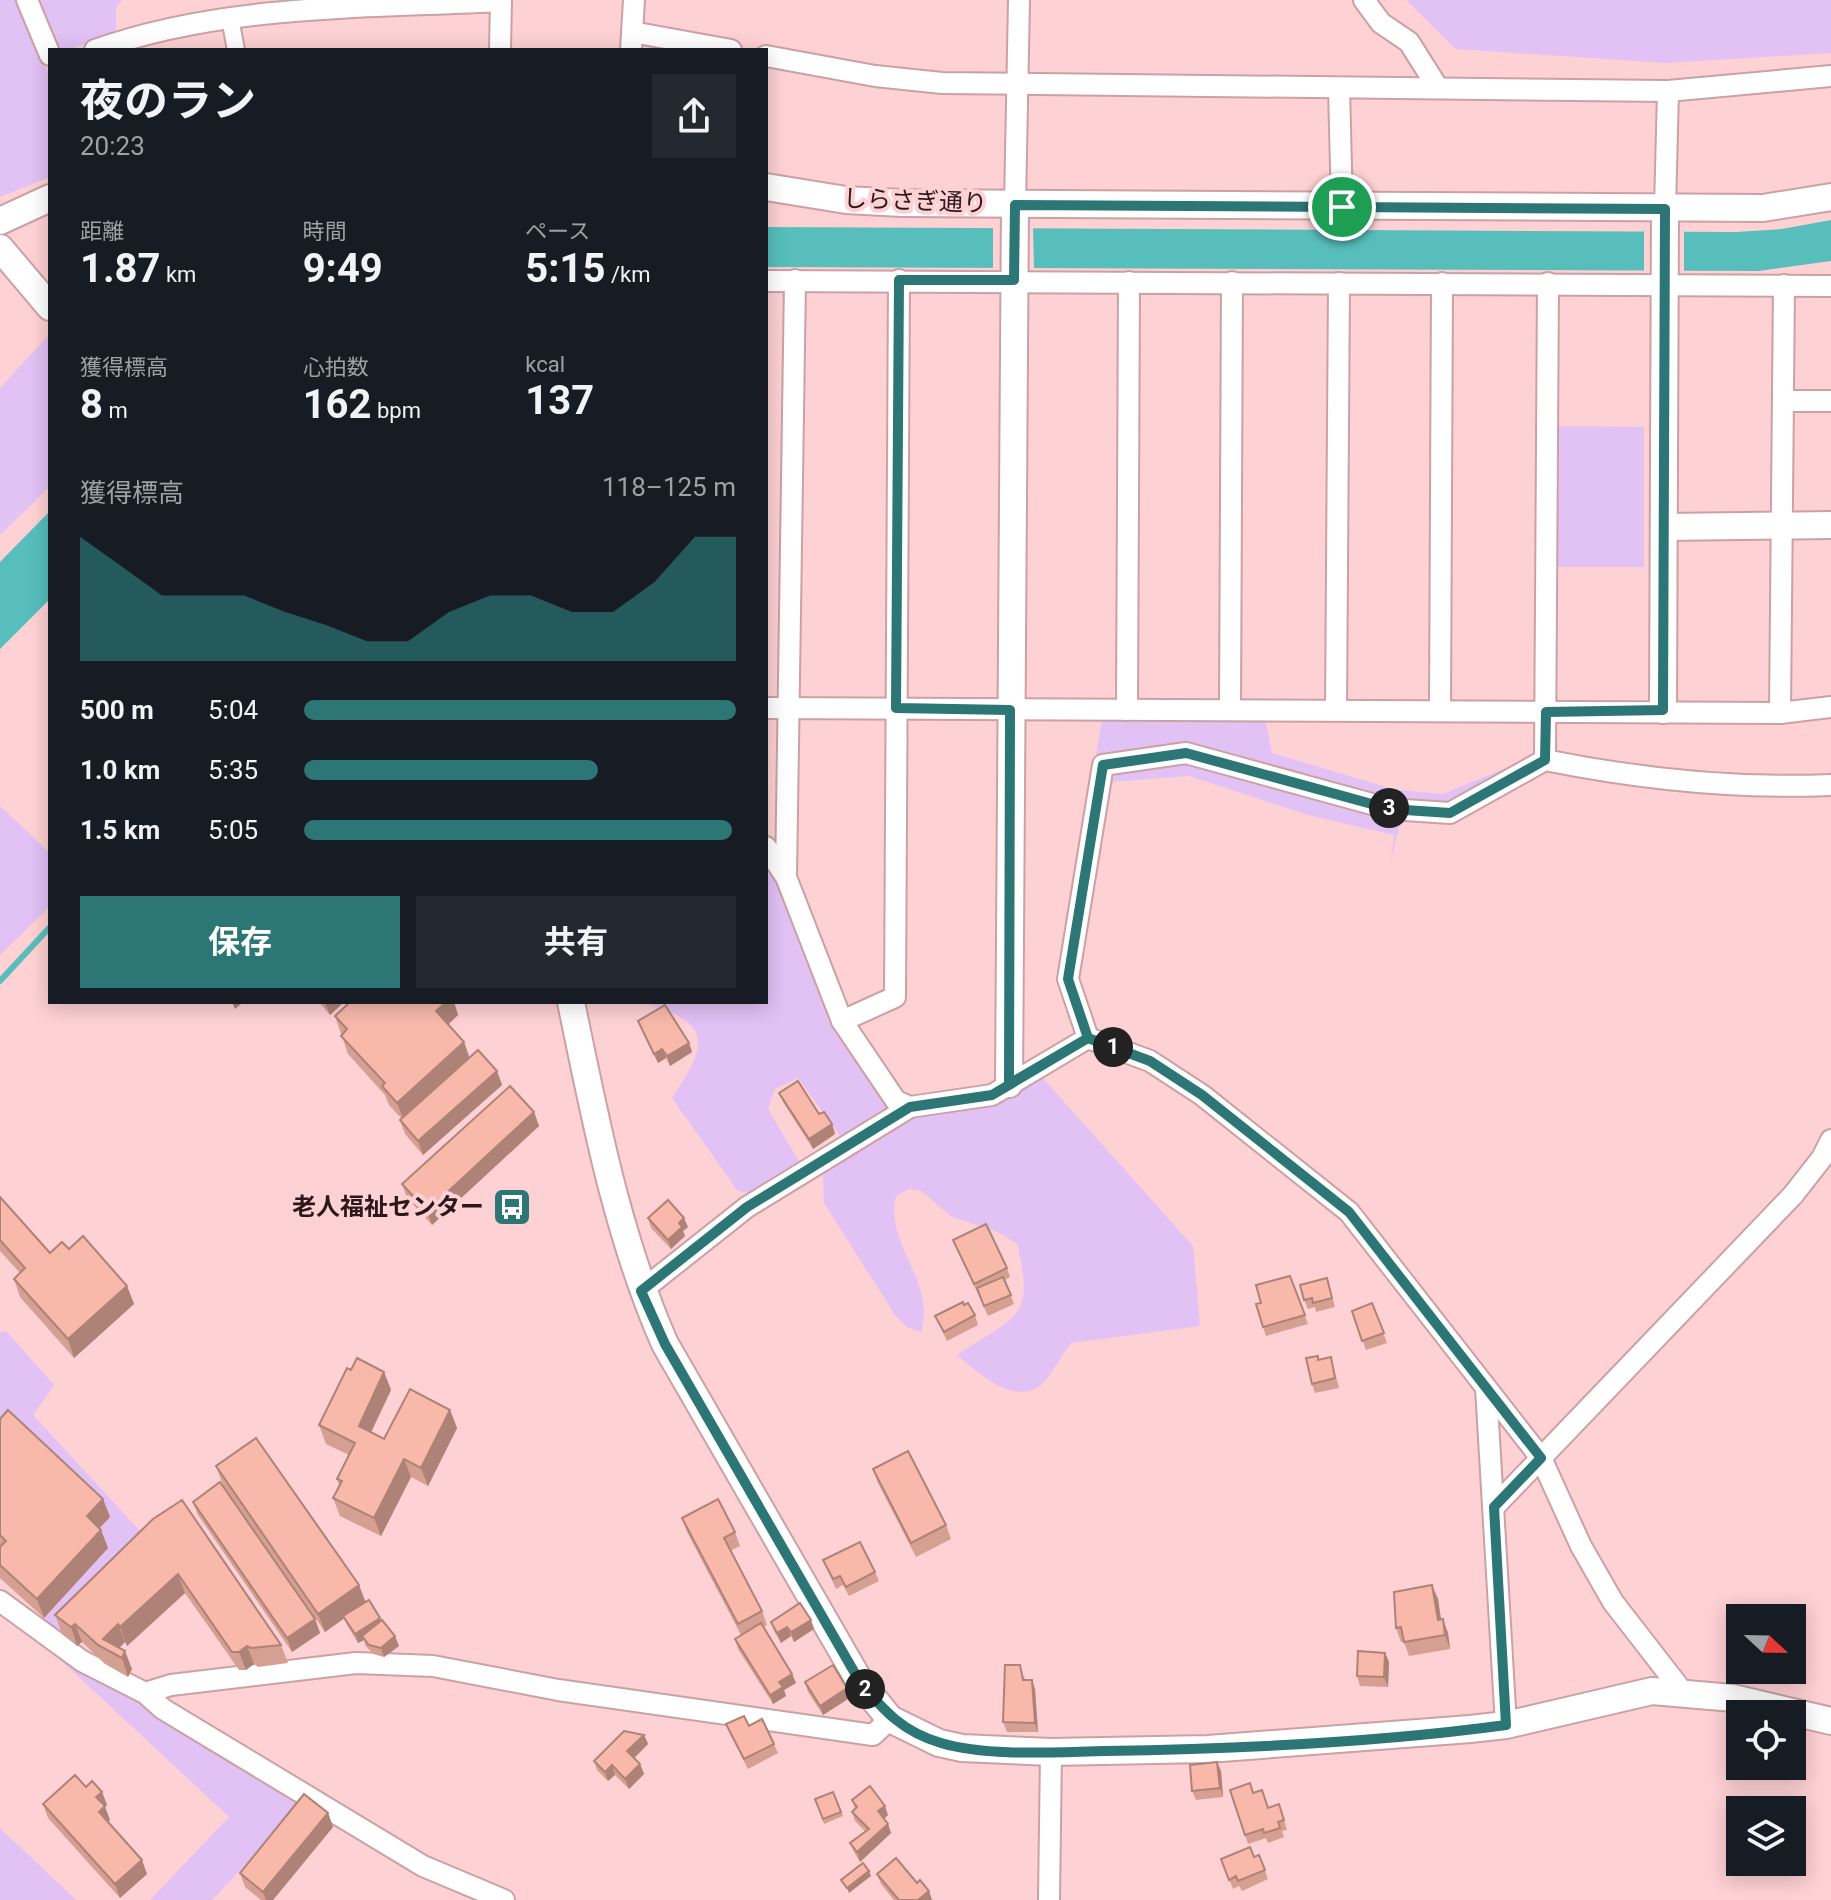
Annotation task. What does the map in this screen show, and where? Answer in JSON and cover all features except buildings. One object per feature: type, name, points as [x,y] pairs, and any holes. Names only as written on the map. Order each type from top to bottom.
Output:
[{"type":"street","points":[[27,0],[48,50]]},
{"type":"street","points":[[102,48],[232,12],[501,0],[500,48]]},
{"type":"street","points":[[634,0],[632,41],[709,48]]},
{"type":"street","points":[[1009,1084],[1014,216],[1019,0]]},
{"type":"street","points":[[1364,0],[1381,23],[1409,42],[1438,88]]},
{"type":"street","points":[[232,12],[236,48]]},
{"type":"street","points":[[768,56],[875,76],[942,83],[1668,91],[1831,76]]},
{"type":"street","points":[[1339,88],[1342,207]]},
{"type":"street","points":[[1663,710],[1668,91]]},
{"type":"street","name":"しらさぎ通り","points":[[768,187],[846,200],[1014,216],[1342,207],[1665,218],[1831,197]]},
{"type":"street","points":[[0,221],[48,199]]},
{"type":"street","points":[[0,248],[48,305]]},
{"type":"street","points":[[768,281],[899,280],[1014,274],[1129,282],[1548,283],[1665,278],[1831,286]]},
{"type":"street","points":[[786,877],[791,709],[795,280]]},
{"type":"street","points":[[842,1021],[895,997],[899,280]]},
{"type":"street","points":[[1127,710],[1129,282]]},
{"type":"street","points":[[1230,710],[1232,282]]},
{"type":"street","points":[[1336,710],[1339,283]]},
{"type":"street","points":[[1440,710],[1442,283]]},
{"type":"street","points":[[1545,760],[1548,283]]},
{"type":"street","points":[[1780,713],[1784,285]]},
{"type":"street","points":[[1784,401],[1831,401]]},
{"type":"street","points":[[1665,527],[1831,525]]},
{"type":"street","points":[[768,708],[1663,710],[1780,713],[1831,707]]},
{"type":"street","points":[[1088,1038],[1068,979],[1103,765],[1186,753],[1390,809],[1450,813],[1545,760],[1608,773],[1721,785],[1831,785]]},
{"type":"street","points":[[768,850],[786,877],[842,1021],[896,1101],[910,1107]]},
{"type":"street","points":[[571,1004],[604,1156],[641,1291],[665,1344],[860,1682],[890,1719],[939,1743],[962,1748],[1051,1752],[1208,1749],[1506,1725],[1590,1702],[1652,1691],[1682,1691],[1733,1698],[1831,1721]]},
{"type":"street","points":[[641,1291],[747,1207],[910,1107],[992,1095],[1088,1038]]},
{"type":"street","points":[[1088,1038],[1150,1061],[1202,1095],[1349,1212],[1541,1458],[1581,1546],[1613,1602],[1682,1691]]},
{"type":"street","points":[[1494,1507],[1793,1195],[1822,1158],[1831,1140]]},
{"type":"street","points":[[1486,1388],[1506,1725]]},
{"type":"street","points":[[0,1601],[82,1661],[145,1693],[163,1709],[423,1866],[504,1900]]},
{"type":"street","points":[[145,1693],[171,1685],[356,1663],[433,1666],[558,1690],[873,1735],[890,1719]]},
{"type":"street","points":[[1049,1900],[1051,1752]]},
{"type":"shaded area","points":[[0,0],[17,0],[48,73],[48,178],[0,197]]},
{"type":"shaded area","points":[[38,0],[122,0],[116,7],[116,35],[74,48],[58,47]]},
{"type":"shaded area","points":[[1406,0],[1831,0],[1831,53],[1666,63],[1456,49]]},
{"type":"shaded area","points":[[48,336],[48,488],[0,535],[0,388]]},
{"type":"shaded area","points":[[1556,426],[1644,427],[1644,567],[1556,567]]},
{"type":"shaded area","points":[[1102,719],[1265,719],[1272,753],[1396,790],[1443,794],[1530,758],[1446,804],[1395,800],[1186,744],[1096,756]]},
{"type":"shaded area","points":[[1184,763],[1401,819],[1391,860],[1394,835],[1308,815],[1189,776],[1111,782],[1118,772]]},
{"type":"shaded area","points":[[0,806],[48,851],[48,908],[0,955]]},
{"type":"shaded area","points":[[768,875],[783,895],[835,1033],[893,1111],[844,1141],[798,1078],[775,1089],[768,1109],[802,1167],[771,1187],[746,1192],[737,1190],[672,1098],[697,1050],[698,1038],[694,1028],[684,1019],[648,1004],[768,1004]]},
{"type":"shaded area","points":[[1040,1075],[1193,1246],[1200,1326],[1071,1343],[1041,1385],[1019,1392],[996,1384],[957,1355],[1006,1323],[1022,1302],[1024,1288],[1017,1244],[1000,1233],[952,1217],[921,1191],[909,1189],[896,1196],[894,1213],[897,1229],[917,1279],[924,1314],[921,1332],[908,1328],[895,1315],[824,1203],[823,1170],[905,1117]]},
{"type":"shaded area","points":[[6,1331],[54,1385],[33,1415],[151,1543],[58,1635],[41,1624],[44,1618],[107,1549],[0,1443],[0,1332]]},
{"type":"shaded area","points":[[38,1639],[305,1801],[212,1900],[150,1900],[229,1817]]},
{"type":"shaded area","points":[[0,1828],[76,1900],[0,1900]]},
{"type":"water","points":[[1831,220],[1831,261],[1759,271],[768,267],[768,227],[1737,232],[1782,229]]},
{"type":"water","points":[[48,513],[48,601],[0,649],[0,562]]},
{"type":"pier","points":[[993,226],[1033,226],[1034,269],[993,268]]},
{"type":"pier","points":[[1644,231],[1684,231],[1684,271],[1644,271]]},
{"type":"waterway","points":[[0,981],[48,929]]},
{"type":"place","name":"老人福祉センター","points":[[512,1207]]},
{"type":"route","points":[[1342,207],[1015,205],[1014,280],[899,280],[896,708],[1010,710],[1009,1084],[1088,1038],[1150,1061],[1202,1095],[1349,1212],[1541,1458],[1494,1507],[1506,1725],[1208,1749],[1051,1752],[962,1748],[939,1743],[890,1719],[860,1682],[665,1344],[641,1291],[747,1207],[910,1107],[992,1095],[1088,1038],[1068,979],[1103,765],[1186,753],[1390,809],[1450,813],[1545,760],[1546,712],[1663,710],[1665,209],[1342,207]]}]
